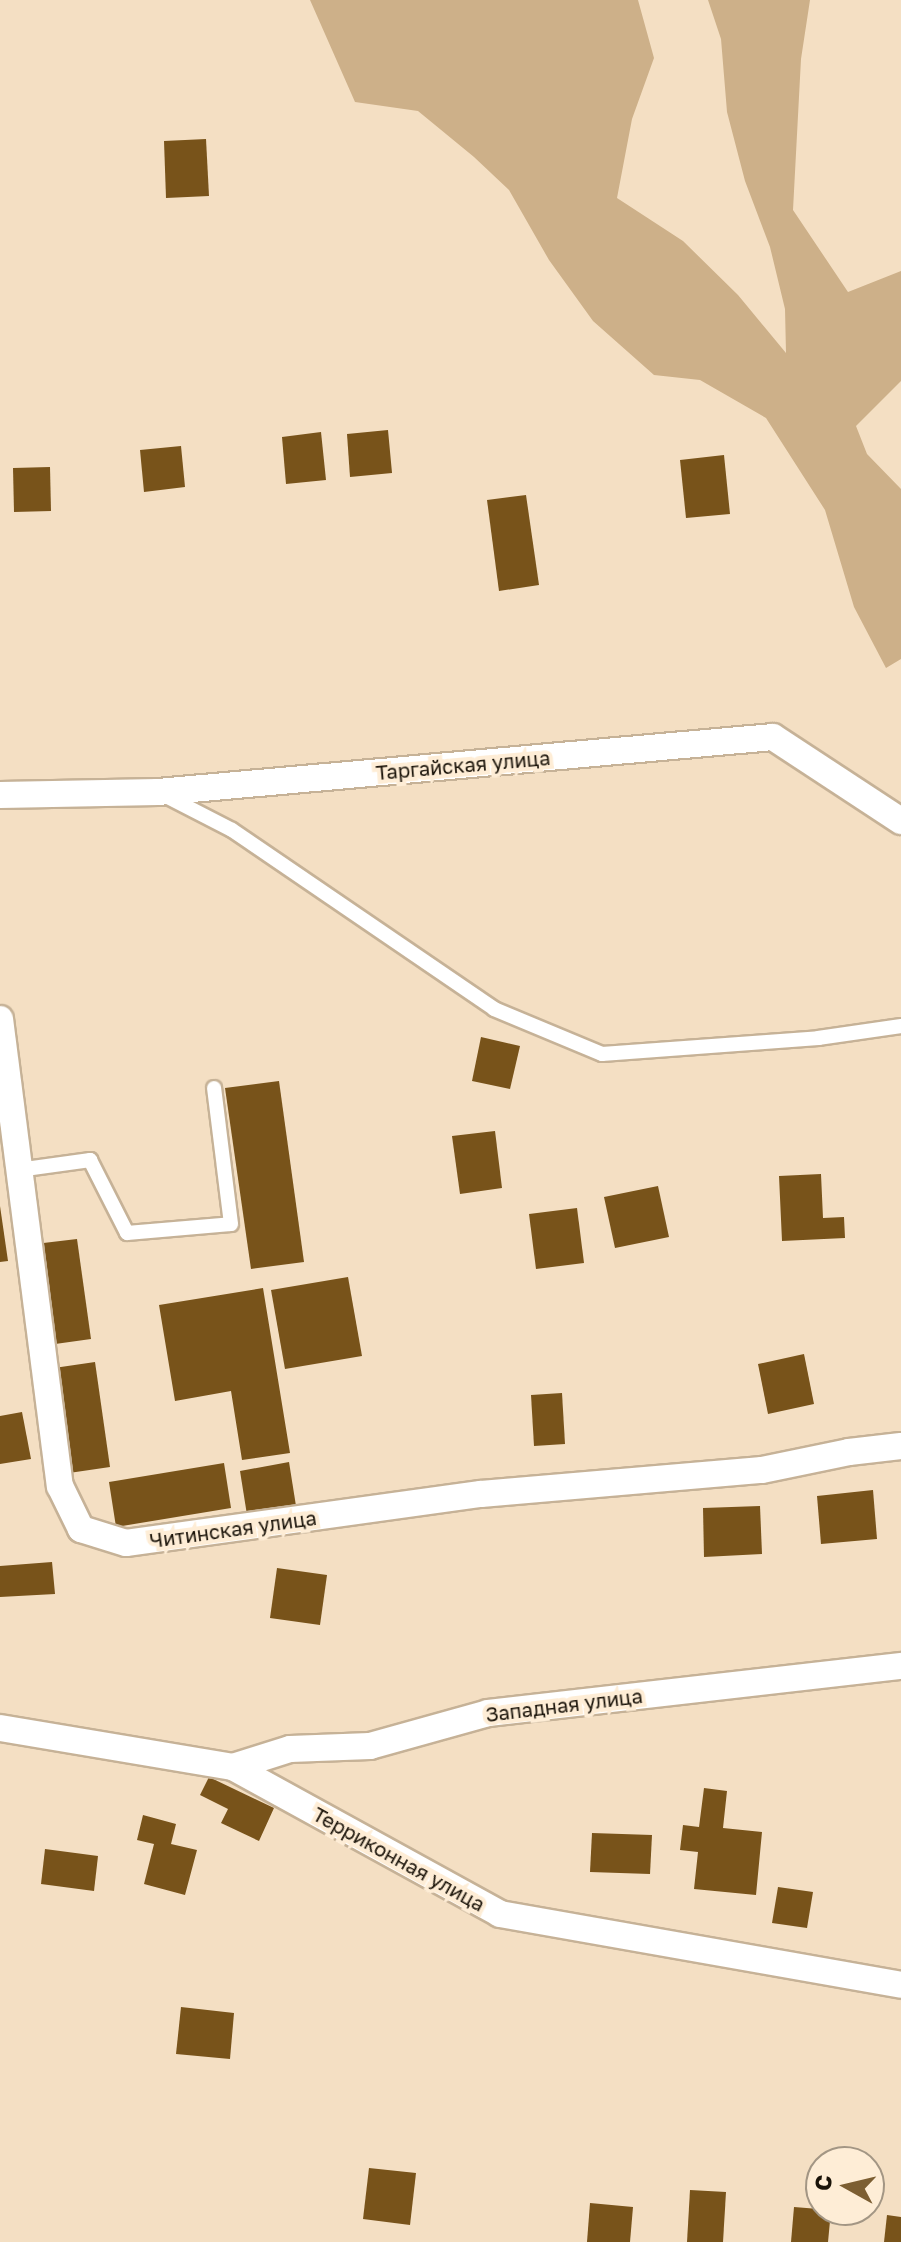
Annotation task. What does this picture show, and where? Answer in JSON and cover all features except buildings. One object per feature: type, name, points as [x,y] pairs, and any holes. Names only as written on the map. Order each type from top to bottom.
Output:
[{"type":"street","name":"Таргайская улица","points":[[0,795],[158,792],[773,737],[901,821]]},
{"type":"street","name":"Читинская улица","points":[[0,1019],[60,1486],[81,1529],[126,1543],[481,1494],[762,1470],[849,1452],[901,1446]]},
{"type":"street","name":"Западная улица","points":[[233,1767],[290,1749],[370,1746],[488,1713],[901,1666]]},
{"type":"street","name":"Терриконная улица","points":[[0,1728],[233,1767],[500,1914],[901,1985]]},
{"type":"lane","points":[[158,792],[232,830],[494,1009],[602,1054],[818,1038],[901,1026]]},
{"type":"lane","points":[[18,1170],[90,1160],[127,1233],[231,1224],[214,1088]]},
{"type":"shaded area","points":[[310,0],[638,0],[654,58],[632,119],[617,198],[683,241],[738,295],[786,353],[785,309],[770,247],[745,181],[727,112],[721,39],[708,0],[810,0],[801,59],[793,210],[848,292],[901,271],[901,381],[856,426],[867,454],[901,489],[901,659],[886,668],[854,607],[825,510],[766,418],[700,380],[654,375],[593,321],[549,260],[509,190],[474,157],[418,111],[355,102]]}]
